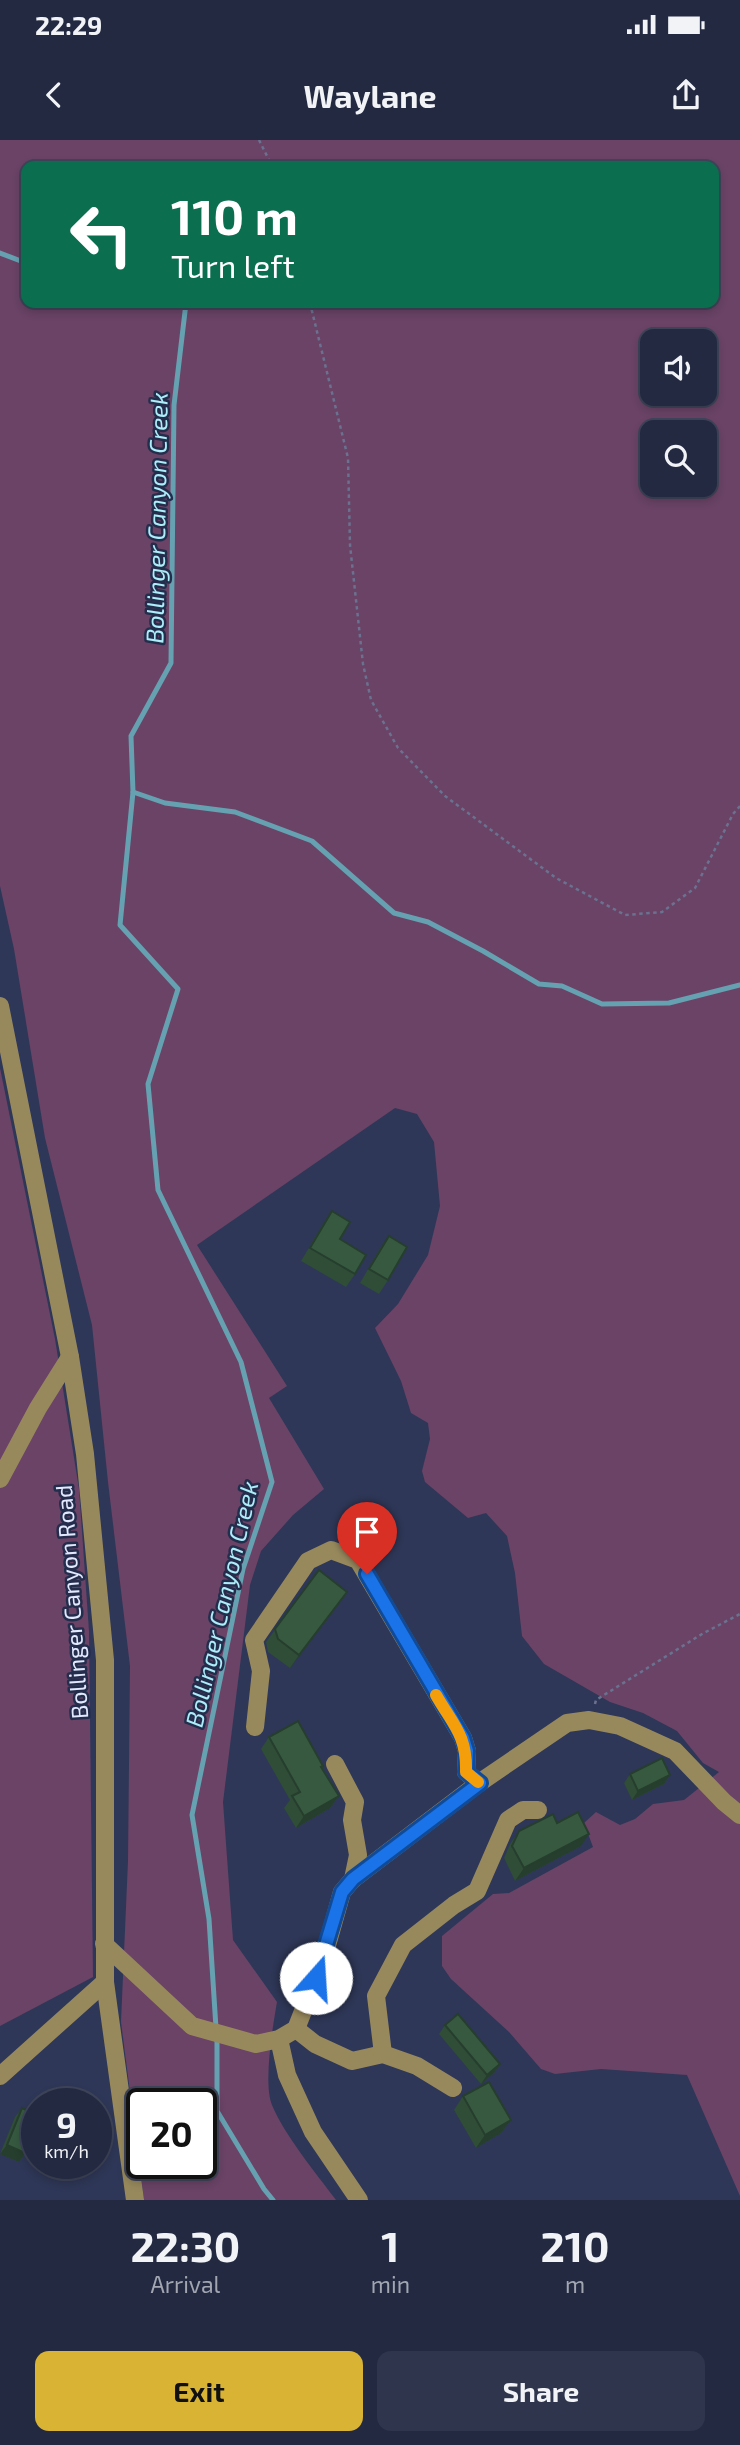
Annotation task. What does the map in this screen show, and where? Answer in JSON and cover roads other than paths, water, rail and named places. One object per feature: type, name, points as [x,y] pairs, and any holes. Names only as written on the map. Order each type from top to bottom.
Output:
[{"type":"street","name":"Bollinger Canyon Road","points":[[0,1006],[70,1357],[85,1454],[105,1660],[105,1982],[135,2200]]},
{"type":"street","points":[[0,1479],[37,1408],[70,1357]]},
{"type":"street","points":[[255,1727],[261,1671],[254,1640],[307,1561],[331,1550],[358,1560],[463,1738],[467,1751],[466,1772],[480,1783]]},
{"type":"street","points":[[104,1944],[192,2026],[256,2044],[279,2039],[296,2029],[321,1964],[342,1892],[353,1879],[507,1763],[567,1723],[589,1720],[620,1726],[675,1751],[740,1815]]},
{"type":"street","points":[[335,1764],[355,1802],[352,1820],[358,1856],[353,1879]]},
{"type":"street","points":[[383,2054],[376,1996],[404,1945],[454,1905],[477,1891],[508,1820],[523,1810],[538,1810]]},
{"type":"street","points":[[0,2076],[105,1982]]},
{"type":"street","points":[[296,2029],[315,2044],[352,2062],[383,2054],[416,2066],[453,2088]]},
{"type":"street","points":[[279,2039],[287,2075],[313,2132],[359,2200]]},
{"type":"waterway","name":"Bollinger Canyon Creek","points":[[0,253],[21,261]]},
{"type":"waterway","name":"Bollinger Canyon Creek","points":[[185,308],[174,405],[171,663],[131,736],[133,792],[120,925],[178,989],[148,1084],[158,1190],[241,1362],[272,1482],[243,1569],[192,1815],[209,1919],[216,2028]]},
{"type":"waterway","points":[[133,792],[165,803],[235,812],[312,841],[394,913],[428,922],[539,984],[562,986],[602,1004],[669,1003],[740,985]]},
{"type":"waterway","name":"Bollinger Canyon Creek","points":[[217,2038],[217,2111],[273,2200]]}]
